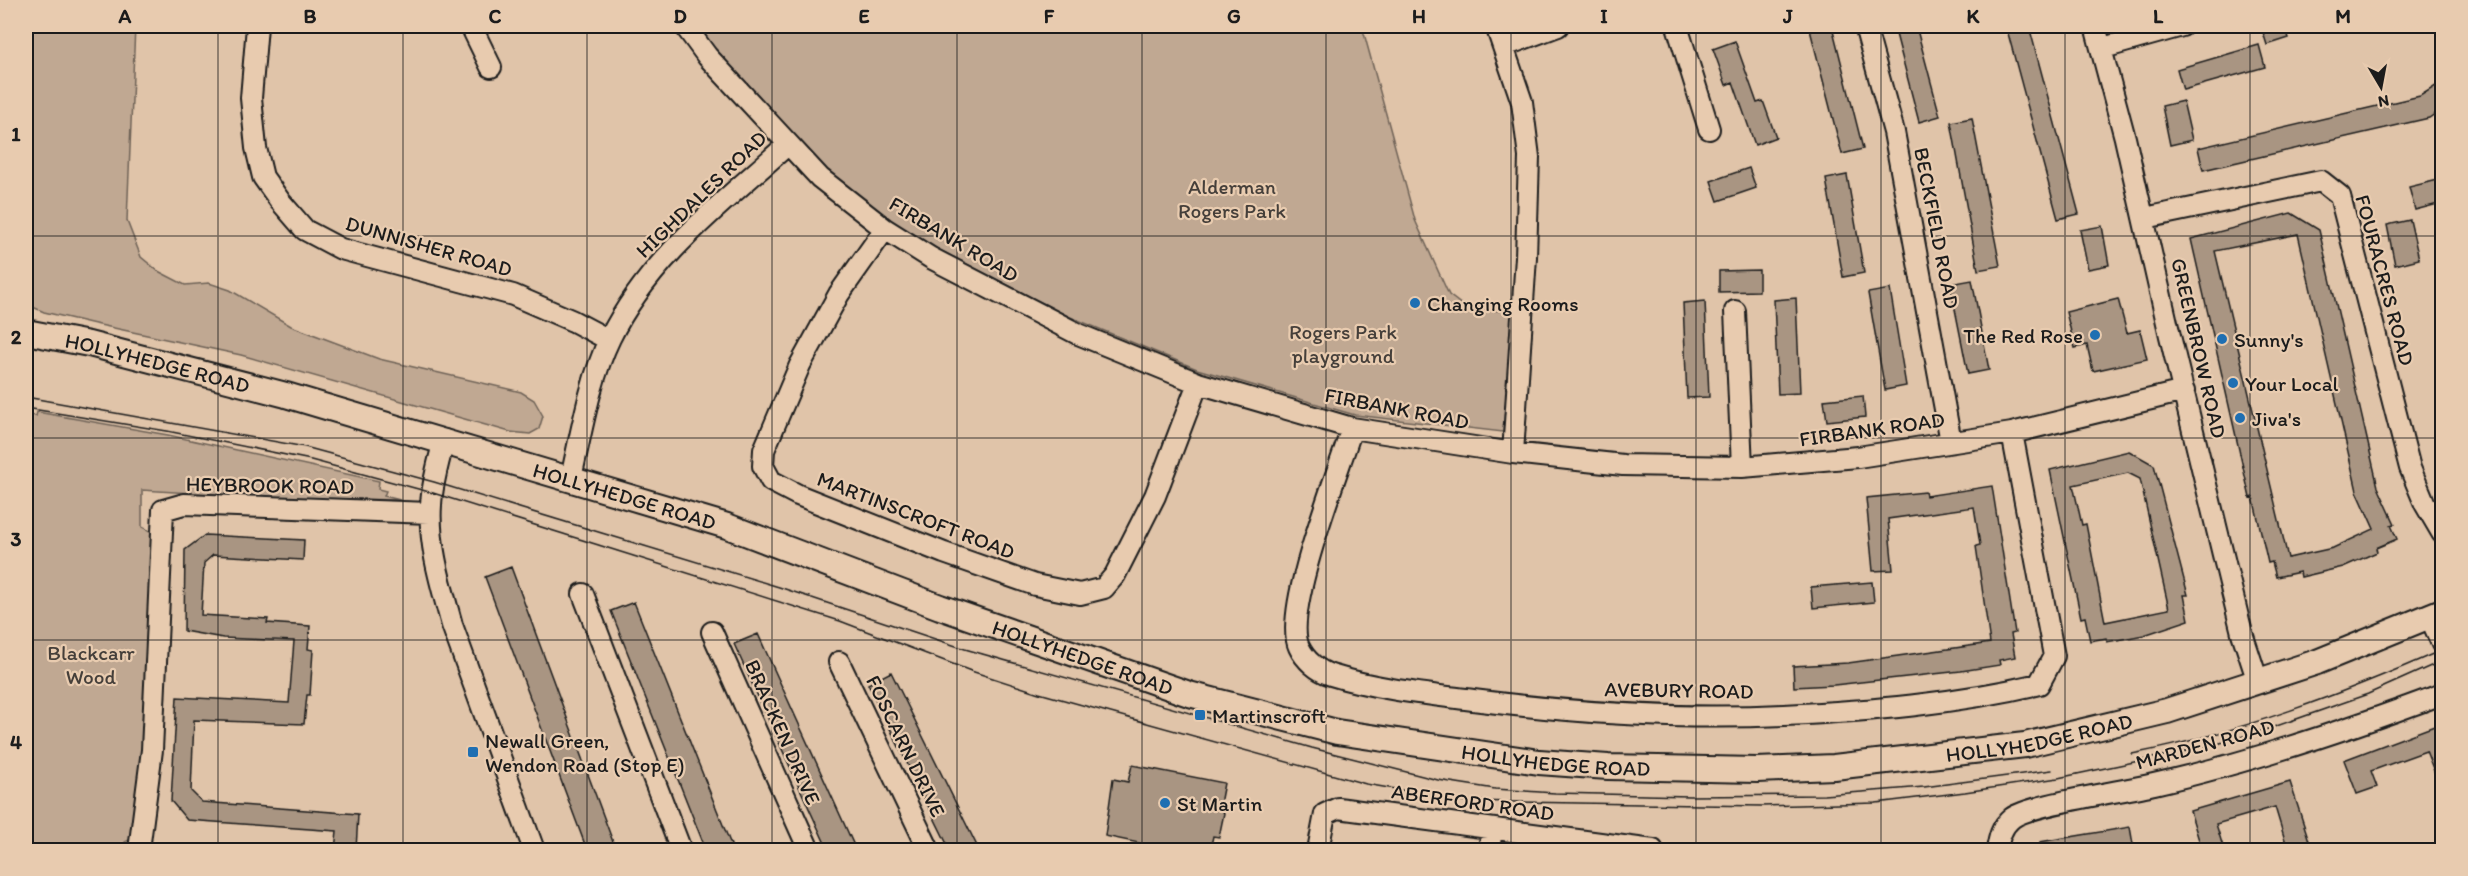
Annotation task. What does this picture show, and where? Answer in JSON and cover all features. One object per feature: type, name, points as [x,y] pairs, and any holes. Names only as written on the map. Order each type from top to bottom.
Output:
[{"type":"street","name":"DUNNISHER ROAD","points":[[257,26],[251,99],[256,148],[263,177],[305,230],[341,249],[513,295],[573,321],[609,340]]},
{"type":"street","points":[[471,26],[491,67]]},
{"type":"street","name":"FIRBANK ROAD","points":[[685,26],[707,56],[820,178],[885,229],[931,258],[1014,303],[1078,334],[1198,383],[1352,428],[1513,453],[1623,465],[1742,466],[1858,457],[2012,433],[2184,391]]},
{"type":"street","points":[[1496,26],[1522,102],[1529,157],[1513,453]]},
{"type":"street","points":[[1504,46],[1558,26]]},
{"type":"street","points":[[1677,26],[1709,129]]},
{"type":"street","name":"BECKFIELD ROAD","points":[[1865,26],[1894,132],[1951,442]]},
{"type":"street","name":"GREENBROW ROAD","points":[[2095,26],[2103,48],[2145,218],[2242,633],[2258,681]]},
{"type":"street","points":[[2103,48],[2182,26]]},
{"type":"street","name":"HIGHDALES ROAD","points":[[571,478],[588,405],[609,340],[637,290],[670,251],[788,144]]},
{"type":"street","name":"FOURACRES ROAD","points":[[2145,218],[2321,181],[2340,196],[2410,468],[2442,533]]},
{"type":"street","name":"MARTINSCROFT ROAD","points":[[885,229],[839,294],[805,355],[764,450],[763,466],[771,481],[798,495],[944,553],[1035,585],[1080,594],[1104,588],[1115,575],[1155,496],[1198,383]]},
{"type":"street","points":[[1735,311],[1742,466]]},
{"type":"street","name":"HOLLYHEDGE ROAD","points":[[26,332],[154,360],[444,440],[727,526],[940,607],[1189,694],[1337,732],[1539,762],[1619,768],[1757,770],[1902,760],[2025,745],[2080,734],[2167,711],[2317,662],[2436,614]]},
{"type":"street","name":"AVEBURY ROAD","points":[[1352,428],[1303,581],[1295,628],[1298,646],[1309,663],[1329,675],[1422,693],[1561,711],[1674,716],[1781,716],[1895,709],[2039,684],[2054,656],[2012,433]]},
{"type":"street","points":[[444,440],[434,482],[430,513],[441,580],[452,625],[534,850]]},
{"type":"street","name":"HEYBROOK ROAD","points":[[139,850],[152,750],[163,510],[183,504],[430,513]]},
{"type":"street","points":[[583,594],[681,850]]},
{"type":"street","points":[[2436,614],[2442,644]]},
{"type":"street","name":"BRACKEN DRIVE","points":[[712,632],[809,850]]},
{"type":"street","name":"FOSCARN DRIVE","points":[[839,662],[929,850]]},
{"type":"street","name":"MARDEN ROAD","points":[[1997,850],[2001,831],[2012,818],[2033,810],[2155,784],[2379,718],[2442,694]]},
{"type":"street","name":"ABERFORD ROAD","points":[[1318,850],[1325,814],[1333,808],[1653,850]]},
{"type":"street","points":[[1489,850],[1492,828]]},
{"type":"green space","points":[[32,26],[135,26],[127,221],[141,257],[158,271],[185,285],[209,283],[230,290],[291,326],[379,359],[521,392],[534,400],[543,416],[539,429],[530,434],[510,432],[241,355],[44,312],[26,304],[26,100]]},
{"type":"green space","name":"Alderman Rogers Park","points":[[690,26],[1362,26],[1415,220],[1449,295],[1466,308],[1513,312],[1503,432],[1355,415],[1197,369],[1068,316],[924,242],[885,216],[797,146]]},
{"type":"green space","name":"Blackcarr Wood","points":[[37,412],[168,435],[379,481],[378,489],[386,491],[384,496],[400,500],[258,497],[142,490],[142,527],[154,533],[160,566],[134,838],[125,842],[124,850],[26,850],[26,414],[36,416]]},
{"type":"building","points":[[1809,26],[1832,26],[1863,149],[1842,154]]},
{"type":"building","points":[[1916,26],[1940,116],[1919,122],[1895,30]]},
{"type":"building","points":[[2006,26],[2029,26],[2079,214],[2058,219]]},
{"type":"building","points":[[2261,26],[2285,26],[2289,38],[2267,45]]},
{"type":"building","points":[[1735,41],[1757,103],[1763,101],[1776,137],[1755,145],[1733,82],[1726,85],[1713,49]]},
{"type":"building","points":[[2259,45],[2265,67],[2183,90],[2177,69]]},
{"type":"building","points":[[2442,82],[2442,109],[2429,118],[2203,170],[2198,148],[2420,96]]},
{"type":"building","points":[[2183,101],[2192,140],[2170,145],[2162,106]]},
{"type":"building","points":[[1972,118],[2000,266],[1978,270],[1951,122]]},
{"type":"building","points":[[1749,168],[1756,188],[1718,201],[1711,181]]},
{"type":"building","points":[[1847,175],[1864,273],[1843,277],[1826,179]]},
{"type":"building","points":[[2442,179],[2442,203],[2415,210],[2409,187]]},
{"type":"building","points":[[2291,213],[2319,230],[2378,487],[2395,524],[2391,525],[2397,539],[2376,548],[2377,552],[2343,567],[2301,577],[2300,572],[2276,577],[2272,562],[2268,563],[2253,497],[2250,498],[2191,239]],"holes":[[[2298,234],[2357,491],[2374,529],[2333,548],[2288,558],[2215,251]]]},
{"type":"building","points":[[2410,220],[2419,259],[2395,265],[2387,225]]},
{"type":"building","points":[[2102,226],[2109,265],[2088,269],[2080,230]]},
{"type":"building","points":[[1759,270],[1759,291],[1719,292],[1719,271]]},
{"type":"building","points":[[1972,280],[1989,370],[1968,374],[1950,284]]},
{"type":"building","points":[[1890,289],[1906,386],[1885,390],[1868,293]]},
{"type":"building","points":[[1796,298],[1800,393],[1778,394],[1774,300]]},
{"type":"building","name":"The Red Rose","points":[[2118,299],[2127,333],[2140,330],[2147,359],[2093,371],[2087,345],[2075,348],[2066,312]]},
{"type":"building","points":[[1705,301],[1709,397],[1687,398],[1683,303]]},
{"type":"building","points":[[1863,396],[1865,417],[1827,421],[1824,400]]},
{"type":"building","points":[[2129,451],[2154,465],[2188,595],[2184,595],[2189,620],[2144,635],[2107,642],[2106,638],[2090,641],[2085,617],[2081,618],[2050,470]],"holes":[[[2128,473],[2140,479],[2169,609],[2105,622],[2086,524],[2082,525],[2073,485]]]},
{"type":"building","points":[[1992,486],[2015,633],[2011,634],[2015,657],[1999,660],[2000,665],[1961,671],[1834,685],[1794,687],[1793,666],[1848,663],[1990,643],[1976,546],[1980,545],[1974,507],[1888,519],[1893,570],[1873,571],[1866,498],[1925,492],[1926,496]]},
{"type":"building","points":[[205,535],[304,540],[303,560],[213,555],[204,563],[201,615],[268,619],[267,623],[310,626],[308,649],[313,650],[310,695],[307,695],[304,724],[194,720],[191,791],[202,802],[358,814],[356,850],[335,850],[337,831],[187,820],[171,801],[177,697],[289,703],[294,641],[223,638],[184,631],[185,550]]},
{"type":"building","points":[[511,567],[616,850],[587,850],[485,577]]},
{"type":"building","points":[[1872,582],[1874,602],[1813,608],[1811,587]]},
{"type":"building","points":[[634,602],[733,850],[706,850],[611,611]]},
{"type":"building","points":[[758,634],[856,850],[828,850],[734,644]]},
{"type":"building","points":[[891,672],[979,850],[950,850],[868,684]]},
{"type":"building","points":[[2437,725],[2442,739],[2442,791],[2426,751],[2371,771],[2377,787],[2357,794],[2344,760]]},
{"type":"building","name":"St Martin","points":[[1132,765],[1224,783],[1219,809],[1224,813],[1219,837],[1213,836],[1210,850],[1172,850],[1105,836],[1113,779],[1128,782]]},
{"type":"building","points":[[2290,782],[2312,850],[2288,850],[2275,807],[2216,824],[2224,850],[2202,850],[2190,811]]},
{"type":"building","points":[[2130,827],[2134,850],[2040,850],[2040,842]]},
{"type":"tram line","points":[[26,397],[305,447],[434,482],[779,587],[965,649],[1312,748],[1438,780],[1495,789],[1555,793],[1690,796],[1824,795],[1924,787],[2052,770]]},
{"type":"tram line","points":[[26,408],[167,431],[311,460],[433,493],[840,621],[971,671],[1039,693],[1366,784],[1464,801],[1762,806],[1876,803],[1965,792],[2058,778],[2210,746],[2268,729],[2368,694],[2442,661]]},
{"type":"tram line","points":[[2132,754],[2212,735],[2290,711],[2442,650]]},
{"type":"place","name":"Changing Rooms","points":[[1415,303]]},
{"type":"place","name":"The Red Rose","points":[[2095,335]]},
{"type":"place","name":"Sunny's","points":[[2222,339]]},
{"type":"place","name":"Your Local","points":[[2233,383]]},
{"type":"place","name":"Jiva's","points":[[2240,418]]},
{"type":"place","name":"Martinscroft","points":[[1200,715]]},
{"type":"place","name":"Newall Green, Wendon Road (Stop E)","points":[[473,752]]},
{"type":"place","name":"St Martin","points":[[1165,803]]},
{"type":"park label","name":"Rogers Park playground","points":[[1343,343]]}]
